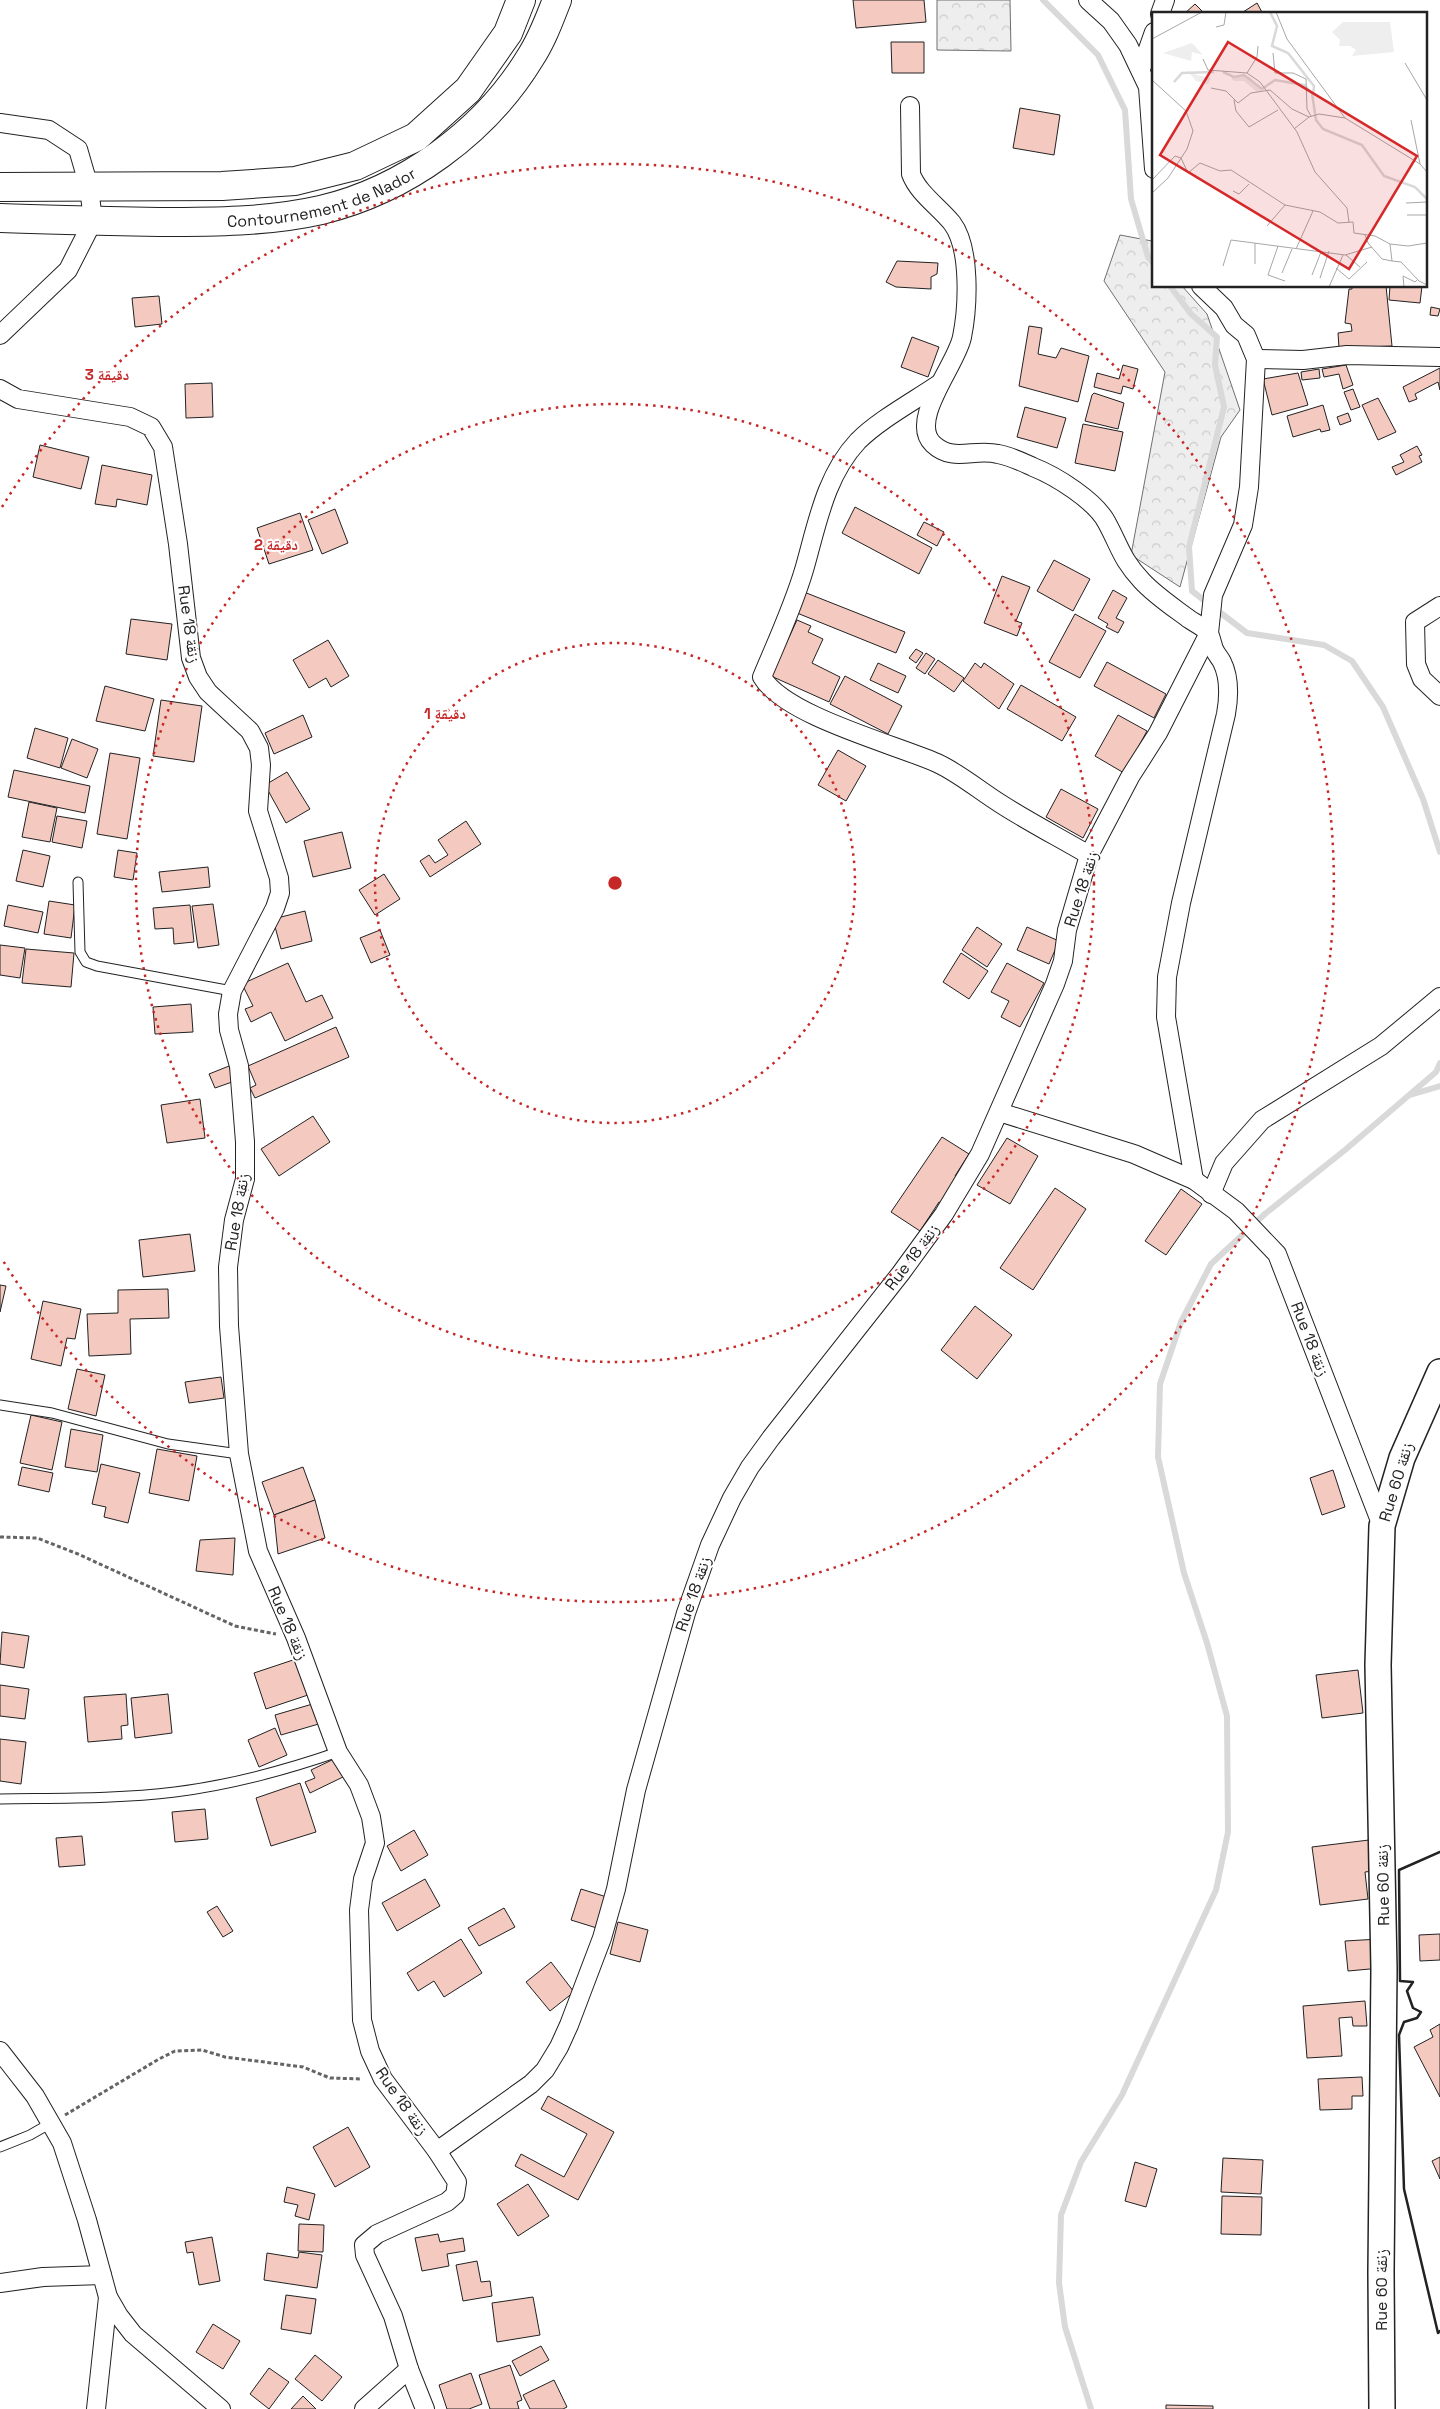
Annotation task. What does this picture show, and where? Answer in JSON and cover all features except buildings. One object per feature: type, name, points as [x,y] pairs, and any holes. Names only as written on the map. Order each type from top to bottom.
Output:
[{"type":"highway","name":"Contournement de Nador","points":[[0,187],[222,186],[296,181],[355,166],[416,137],[468,90],[508,33],[522,0]]},
{"type":"highway","name":"Contournement de Nador","points":[[0,218],[210,222],[281,216],[321,210],[384,188],[439,155],[489,111],[530,59],[546,30],[557,0]]},
{"type":"street","points":[[1088,0],[1111,21],[1151,85],[1152,113]]},
{"type":"street","points":[[1161,12],[1165,0]]},
{"type":"street","points":[[1141,69],[1152,38]]},
{"type":"street","points":[[910,106],[911,174],[915,183],[952,224],[960,237],[965,261],[962,338],[944,381],[934,394],[925,427],[932,443],[946,453],[996,453],[1034,467],[1072,489],[1091,504],[1107,522],[1117,548],[1129,567],[1143,583],[1163,600],[1210,627]]},
{"type":"street","points":[[0,123],[49,130],[78,149],[90,187],[93,221],[68,270],[0,335]]},
{"type":"street","points":[[1194,1180],[1166,1017],[1167,977],[1181,903],[1224,723],[1229,692],[1223,663],[1215,652],[1210,627],[1213,596],[1243,525],[1249,487],[1256,359],[1246,335],[1234,325],[1224,308],[1203,288]]},
{"type":"street","points":[[1256,359],[1304,360],[1347,355],[1440,357]]},
{"type":"street","points":[[944,381],[859,440],[838,466],[817,518],[804,570],[788,615],[762,676],[767,685],[801,708],[864,737],[938,764],[1007,808],[1089,856]]},
{"type":"street","name":"Rue 18 زنقة","points":[[0,388],[18,399],[130,417],[151,427],[163,447],[178,544],[190,658],[198,677],[208,692],[250,731],[258,748],[261,765],[258,811],[280,878],[280,893],[275,908],[232,991],[228,1014],[229,1030],[239,1066],[245,1142],[245,1179],[234,1220],[228,1267],[229,1326],[240,1454],[258,1551],[296,1638],[338,1752],[359,1785],[371,1817],[375,1843],[363,1879],[359,1910],[362,2020],[370,2051],[383,2079],[437,2151],[457,2182],[455,2195],[447,2202],[377,2234],[364,2245],[368,2264],[393,2316],[409,2368],[425,2409]]},
{"type":"street","points":[[1440,606],[1415,622],[1416,664],[1422,679],[1440,696]]},
{"type":"street","name":"Rue 18 زنقة","points":[[437,2151],[531,2084],[544,2070],[559,2047],[602,1938],[616,1889],[636,1790],[686,1613],[710,1545],[732,1498],[750,1467],[901,1273],[944,1214],[980,1154],[1063,961],[1067,930],[1089,856],[1130,777],[1158,732],[1210,627]]},
{"type":"street","points":[[1211,1194],[1224,1162],[1262,1120],[1381,1046],[1440,997]]},
{"type":"street","name":"Rue 18 زنقة","points":[[999,1112],[1134,1154],[1194,1180],[1236,1211],[1277,1254],[1382,1526]]},
{"type":"street","name":"Rue 60 زنقة","points":[[1382,2409],[1381,2272],[1384,1969],[1378,1665],[1382,1526],[1402,1458],[1440,1372]]},
{"type":"street","points":[[1,2054],[35,2096],[52,2122],[62,2143],[72,2171],[108,2297],[133,2334],[221,2409]]},
{"type":"street","points":[[0,2283],[43,2277],[102,2275]]},
{"type":"street","points":[[96,2409],[108,2297]]},
{"type":"street","points":[[364,2409],[409,2368]]},
{"type":"lane","points":[[78,882],[80,952],[86,962],[97,966],[232,991]]},
{"type":"lane","points":[[0,1405],[52,1413],[168,1444],[240,1454]]},
{"type":"lane","points":[[0,1799],[77,1798],[176,1792],[291,1768],[338,1752]]},
{"type":"lane","points":[[0,2147],[30,2135],[52,2122]]},
{"type":"path","points":[[0,1537],[37,1538],[78,1554],[235,1626],[296,1638]]},
{"type":"path","points":[[52,2122],[175,2050],[202,2050],[225,2057],[303,2067],[330,2078],[383,2079]]},
{"type":"green space","points":[[937,0],[1010,0],[1011,51],[937,50]]},
{"type":"green space","points":[[1120,235],[1152,241],[1152,288],[1184,288],[1207,314],[1240,410],[1221,437],[1180,587],[1131,555],[1165,372],[1104,281]]},
{"type":"waterway","points":[[1043,0],[1098,55],[1125,110],[1131,199],[1148,257],[1152,262]]},
{"type":"waterway","points":[[1172,288],[1191,314],[1217,337],[1215,365],[1224,407],[1189,547],[1192,591],[1247,633],[1324,645],[1352,661],[1383,707],[1423,799],[1440,852]]},
{"type":"waterway","points":[[1091,2409],[1065,2327],[1059,2283],[1061,2215],[1081,2162],[1122,2095],[1216,1890],[1228,1832],[1227,1716],[1207,1643],[1184,1573],[1158,1457],[1160,1384],[1181,1322],[1211,1264],[1266,1213],[1345,1150],[1436,1072],[1440,1063]]},
{"type":"waterway","points":[[1410,1095],[1440,1086]]},
{"type":"wall","points":[[1440,1852],[1399,1870],[1400,1981],[1413,1982],[1407,1991],[1413,2008],[1421,2012],[1417,2018],[1404,2022],[1399,2035],[1404,2189],[1438,2333],[1440,2331]]}]
